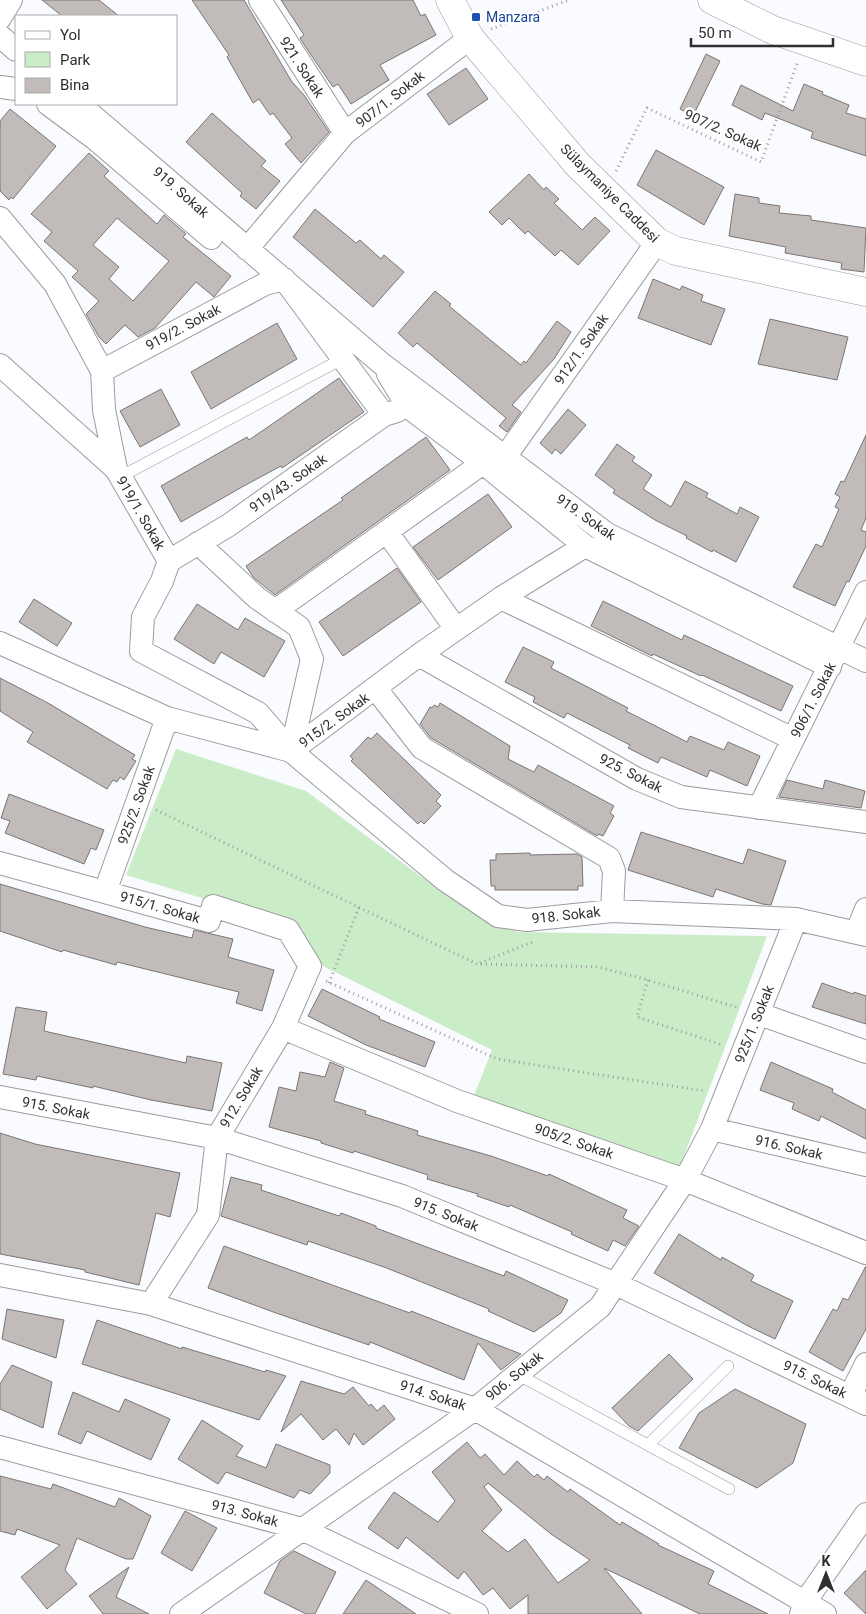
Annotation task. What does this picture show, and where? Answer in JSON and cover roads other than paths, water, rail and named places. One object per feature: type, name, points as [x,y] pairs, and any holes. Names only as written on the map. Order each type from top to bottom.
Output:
[{"type":"main road","name":"Sülaymaniye Caddesi","points":[[450,0],[470,38],[578,165],[657,242],[676,251],[866,292]]},
{"type":"main road","points":[[712,0],[773,30],[866,62]]},
{"type":"street","points":[[0,18],[10,0]]},
{"type":"street","name":"921. Sokak","points":[[260,0],[345,134]]},
{"type":"street","points":[[0,36],[15,49]]},
{"type":"street","name":"907/1. Sokak","points":[[248,248],[345,134],[470,38]]},
{"type":"street","points":[[0,87],[15,89]]},
{"type":"street","points":[[49,105],[94,138],[274,282]]},
{"type":"street","name":"919. Sokak","points":[[80,105],[248,248],[274,282],[342,359],[384,416]]},
{"type":"street","name":"919/1. Sokak","points":[[0,218],[55,284],[102,371],[104,410],[118,473],[169,561],[162,581],[143,617],[141,651],[258,713],[291,751]]},
{"type":"street","name":"912/1. Sokak","points":[[505,457],[657,242]]},
{"type":"street","name":"919. Sokak","points":[[274,282],[607,534],[834,658]]},
{"type":"street","name":"919/2. Sokak","points":[[102,371],[274,282]]},
{"type":"street","name":"919. Sokak","points":[[382,364],[408,407],[483,463],[585,546],[834,658],[866,661]]},
{"type":"street","points":[[0,365],[118,473]]},
{"type":"street","name":"919/43. Sokak","points":[[169,561],[229,525],[384,416],[408,407]]},
{"type":"street","points":[[275,611],[483,463]]},
{"type":"street","points":[[387,532],[456,630]]},
{"type":"street","points":[[198,542],[275,611],[299,627],[312,658],[291,751]]},
{"type":"street","name":"915/2. Sokak","points":[[0,643],[167,718],[291,751],[419,655],[501,598],[585,546]]},
{"type":"street","name":"906/1. Sokak","points":[[759,808],[866,592]]},
{"type":"street","points":[[501,598],[793,739]]},
{"type":"street","name":"925. Sokak","points":[[419,655],[637,779],[681,797],[866,822]]},
{"type":"street","points":[[376,689],[422,748],[609,858],[614,871],[612,911]]},
{"type":"street","name":"925/2. Sokak","points":[[105,892],[167,718]]},
{"type":"street","name":"918. Sokak","points":[[291,751],[445,880],[498,916],[527,920],[612,911],[796,919],[862,933]]},
{"type":"street","name":"915/1. Sokak","points":[[0,862],[209,921],[213,906],[288,930],[310,966],[307,973]]},
{"type":"street","points":[[862,933],[866,910]]},
{"type":"street","name":"925/1. Sokak","points":[[712,1129],[722,1098],[760,1014],[796,919]]},
{"type":"street","name":"912. Sokak","points":[[151,1304],[208,1214],[217,1138],[283,1028],[307,973]]},
{"type":"street","points":[[760,1014],[866,1052]]},
{"type":"street","name":"905/2. Sokak","points":[[283,1028],[457,1101],[685,1180],[866,1253]]},
{"type":"street","name":"915. Sokak","points":[[0,1098],[217,1138],[402,1196],[616,1284],[858,1400]]},
{"type":"street","name":"906. Sokak","points":[[181,1614],[475,1409],[600,1306],[685,1180],[712,1129]]},
{"type":"street","name":"916. Sokak","points":[[712,1129],[866,1165]]},
{"type":"street","name":"914. Sokak","points":[[0,1274],[151,1304],[475,1409],[803,1608],[825,1614]]},
{"type":"street","points":[[858,1400],[866,1364]]},
{"type":"street","name":"913. Sokak","points":[[0,1447],[302,1529],[477,1614]]},
{"type":"street","points":[[803,1608],[866,1514]]},
{"type":"lane","points":[[118,473],[342,359]]},
{"type":"lane","points":[[649,1444],[728,1366]]},
{"type":"lane","points":[[517,1374],[649,1444],[728,1489]]},
{"type":"place","name":"Manzara","points":[[476,17]]}]
